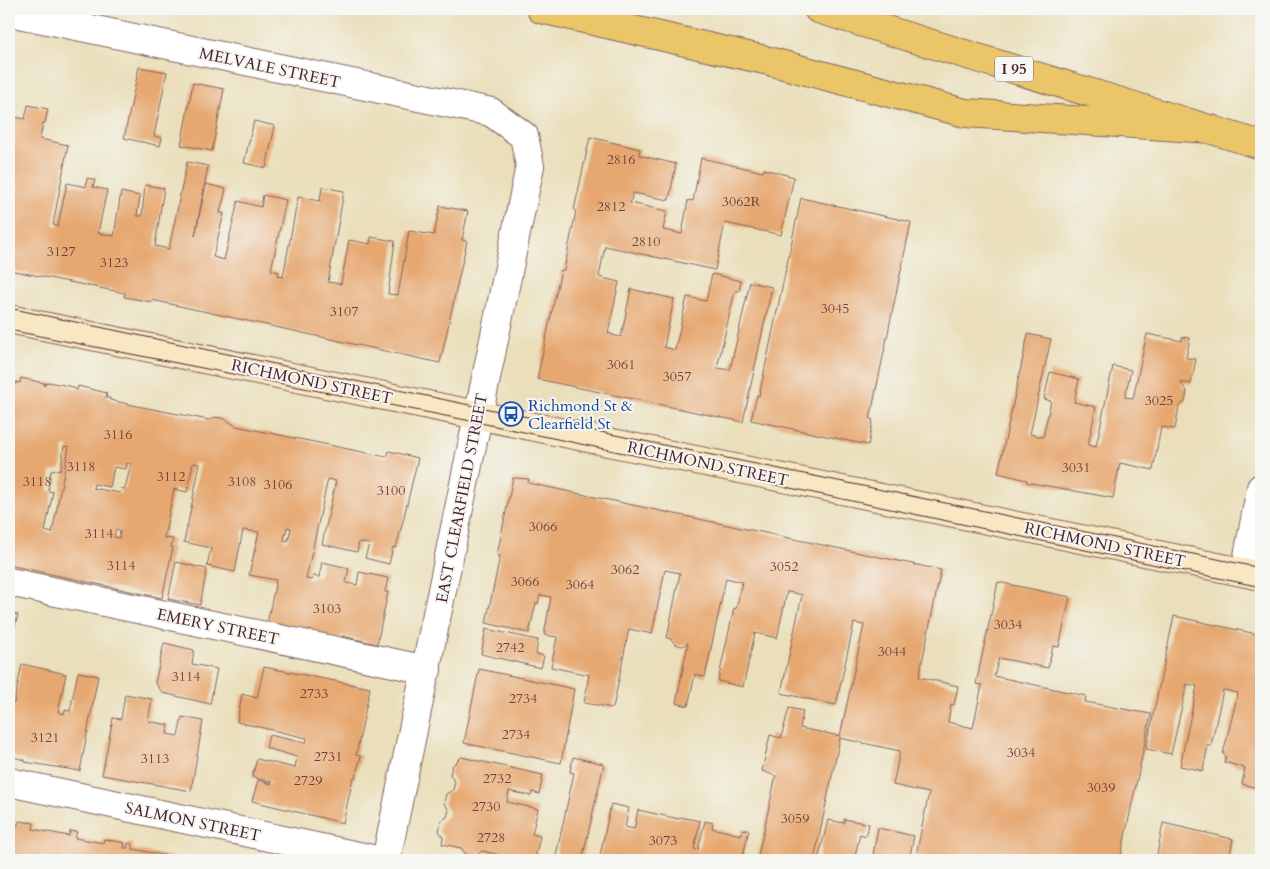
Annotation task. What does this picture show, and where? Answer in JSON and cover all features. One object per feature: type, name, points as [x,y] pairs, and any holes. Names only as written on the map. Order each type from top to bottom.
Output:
[{"type":"highway","points":[[541,9],[765,60],[965,113],[1210,129]]},
{"type":"highway","name":"I 95","points":[[818,9],[1261,145]]},
{"type":"main road","name":"RICHMOND STREET","points":[[9,319],[1253,574]]},
{"type":"street","name":"MELVALE STREET","points":[[9,12],[491,112],[524,136]]},
{"type":"street","name":"EAST CLEARFIELD STREET","points":[[386,860],[427,670],[530,166],[524,136]]},
{"type":"street","points":[[1253,574],[1261,488]]},
{"type":"street","name":"EMERY STREET","points":[[9,582],[427,670]]},
{"type":"street","name":"SALMON STREET","points":[[9,782],[377,860]]},
{"type":"building","points":[[139,67],[167,72],[154,136],[162,138],[160,146],[124,138]]},
{"type":"building","points":[[193,83],[224,89],[212,151],[181,145]]},
{"type":"building","points":[[28,105],[48,109],[40,139],[68,145],[53,225],[58,226],[67,183],[86,187],[87,178],[95,180],[93,187],[107,190],[98,233],[114,236],[121,192],[140,196],[137,216],[142,216],[145,185],[164,188],[155,246],[169,249],[187,162],[208,166],[195,236],[206,184],[226,189],[220,213],[224,213],[213,257],[224,260],[238,201],[261,207],[263,195],[286,200],[271,270],[279,272],[278,276],[283,277],[298,197],[320,201],[322,187],[344,191],[328,282],[341,284],[349,240],[370,244],[371,237],[395,241],[388,294],[398,295],[409,231],[434,235],[440,206],[468,211],[462,240],[467,241],[440,363],[152,300],[152,302],[124,297],[125,293],[9,270],[9,147],[15,117],[25,119]]},
{"type":"building","points":[[254,121],[275,126],[266,168],[244,163]]},
{"type":"building","points":[[590,137],[640,149],[639,155],[676,164],[669,200],[633,193],[630,203],[667,211],[663,230],[682,234],[688,200],[693,201],[701,158],[763,172],[764,169],[794,177],[781,235],[725,223],[715,270],[605,246],[599,277],[619,282],[608,333],[612,335],[621,337],[631,289],[674,299],[664,347],[675,350],[687,297],[706,301],[712,274],[741,281],[739,291],[735,291],[717,368],[730,370],[750,282],[772,287],[743,422],[537,379],[561,270],[564,270],[576,211],[574,210]]},
{"type":"building","points":[[801,198],[911,222],[870,419],[873,420],[868,445],[751,420],[757,395],[759,396]]},
{"type":"building","points":[[1028,334],[1051,339],[1030,434],[1043,437],[1051,401],[1044,399],[1050,372],[1079,379],[1074,402],[1096,407],[1088,445],[1096,447],[1113,366],[1131,370],[1125,397],[1133,398],[1147,334],[1182,341],[1182,337],[1190,338],[1186,358],[1196,359],[1191,384],[1180,382],[1187,391],[1185,402],[1179,406],[1175,429],[1161,427],[1153,470],[1120,463],[1113,498],[1026,482],[1027,480],[998,473]]},
{"type":"building","points":[[21,378],[44,383],[44,386],[45,383],[49,382],[73,387],[77,390],[78,386],[107,393],[106,398],[110,398],[110,400],[137,406],[209,420],[216,417],[225,419],[236,426],[387,457],[389,451],[418,458],[396,548],[393,547],[389,564],[365,558],[369,544],[359,542],[357,552],[322,544],[336,481],[328,479],[313,547],[306,579],[312,580],[313,576],[319,577],[322,562],[349,568],[346,583],[357,585],[359,572],[388,578],[385,592],[388,592],[377,644],[342,636],[341,640],[267,624],[276,580],[249,575],[259,532],[243,530],[235,572],[207,566],[211,548],[184,542],[200,464],[193,463],[187,492],[174,489],[164,538],[173,539],[171,547],[173,547],[162,598],[9,565],[9,405],[13,384],[16,384],[16,382],[20,383]],"holes":[[[64,446],[69,447],[52,533],[45,531],[53,492],[48,491],[51,471],[61,469]],[[127,463],[131,463],[125,489],[121,488],[120,493],[93,488],[94,484],[110,487],[114,467],[126,469]],[[287,527],[291,528],[288,541],[284,540]],[[116,529],[120,530],[119,538],[114,537]]]},
{"type":"building","points":[[513,478],[529,479],[528,483],[941,570],[919,677],[958,686],[954,705],[951,704],[948,722],[973,728],[982,685],[976,684],[998,582],[1070,597],[1059,647],[1053,646],[1048,668],[999,658],[994,676],[1086,696],[1085,702],[1151,714],[1120,860],[915,860],[929,793],[893,785],[900,751],[840,738],[814,860],[757,860],[776,776],[762,771],[770,735],[781,738],[789,708],[803,711],[800,728],[840,736],[864,625],[854,623],[836,705],[781,693],[802,595],[794,593],[787,592],[777,638],[755,633],[743,687],[718,681],[734,608],[736,609],[742,582],[726,578],[705,677],[695,674],[688,706],[676,703],[688,643],[682,646],[675,644],[671,639],[667,638],[680,573],[665,570],[652,634],[629,629],[613,708],[584,703],[589,675],[551,667],[557,637],[544,635],[551,597],[540,595],[538,604],[536,603],[529,633],[486,623],[500,556],[497,555]]},
{"type":"building","points":[[176,562],[207,569],[200,605],[168,599]]},
{"type":"building","points":[[9,613],[18,615],[9,647]]},
{"type":"building","points":[[1174,616],[1261,635],[1261,789],[1242,784],[1245,768],[1224,762],[1226,756],[1223,754],[1238,693],[1223,690],[1211,746],[1208,745],[1203,771],[1180,766],[1197,686],[1187,684],[1171,754],[1146,749]]},
{"type":"building","points":[[486,629],[538,640],[536,654],[544,656],[541,668],[481,654]]},
{"type":"building","points":[[164,643],[194,650],[192,664],[217,669],[210,704],[163,693],[155,683]]},
{"type":"building","points":[[22,664],[66,674],[58,712],[64,714],[65,710],[70,711],[78,672],[98,676],[80,771],[25,762],[25,760],[9,756],[9,702],[14,703]]},
{"type":"building","points":[[264,667],[370,688],[356,755],[361,756],[355,778],[353,778],[343,823],[252,801],[258,780],[271,784],[272,782],[252,777],[257,759],[295,768],[297,757],[266,748],[269,735],[306,743],[307,738],[237,722],[242,694],[257,698]]},
{"type":"building","points":[[479,669],[574,689],[561,763],[464,743]]},
{"type":"building","points":[[125,694],[152,699],[148,721],[169,725],[167,734],[178,736],[182,717],[203,721],[191,791],[102,775],[113,718],[121,719]]},
{"type":"building","points":[[461,757],[543,775],[539,794],[532,792],[531,796],[509,791],[507,802],[538,809],[532,834],[540,836],[535,859],[527,857],[521,860],[482,851],[475,856],[466,854],[461,848],[442,844],[443,837],[439,831],[441,821],[447,817],[449,810],[444,803],[446,794],[453,790],[455,782],[450,775],[452,766]]},
{"type":"building","points":[[573,757],[604,764],[582,860],[555,860],[574,773],[570,772]]},
{"type":"building","points":[[611,804],[629,808],[625,827],[634,829],[638,810],[679,819],[680,817],[700,821],[694,849],[698,850],[705,821],[713,823],[712,828],[741,835],[742,829],[749,830],[742,860],[599,860]]},
{"type":"building","points":[[844,819],[869,824],[866,836],[860,834],[854,860],[818,860],[828,820],[844,823]]},
{"type":"building","points":[[19,821],[34,823],[33,829],[69,836],[70,831],[77,832],[75,838],[103,843],[104,839],[125,843],[124,848],[127,848],[128,843],[133,844],[133,849],[178,858],[177,860],[9,860],[9,824],[18,825]]},
{"type":"building","points":[[1163,823],[1233,839],[1229,860],[1156,860]]},
{"type":"building","points":[[878,828],[914,836],[909,860],[872,860]]},
{"type":"tram line","points":[[9,308],[1261,568]]},
{"type":"tram line","points":[[9,330],[476,422],[1261,587]]},
{"type":"place","name":"Richmond St & Clearfield St","points":[[511,414]]}]
